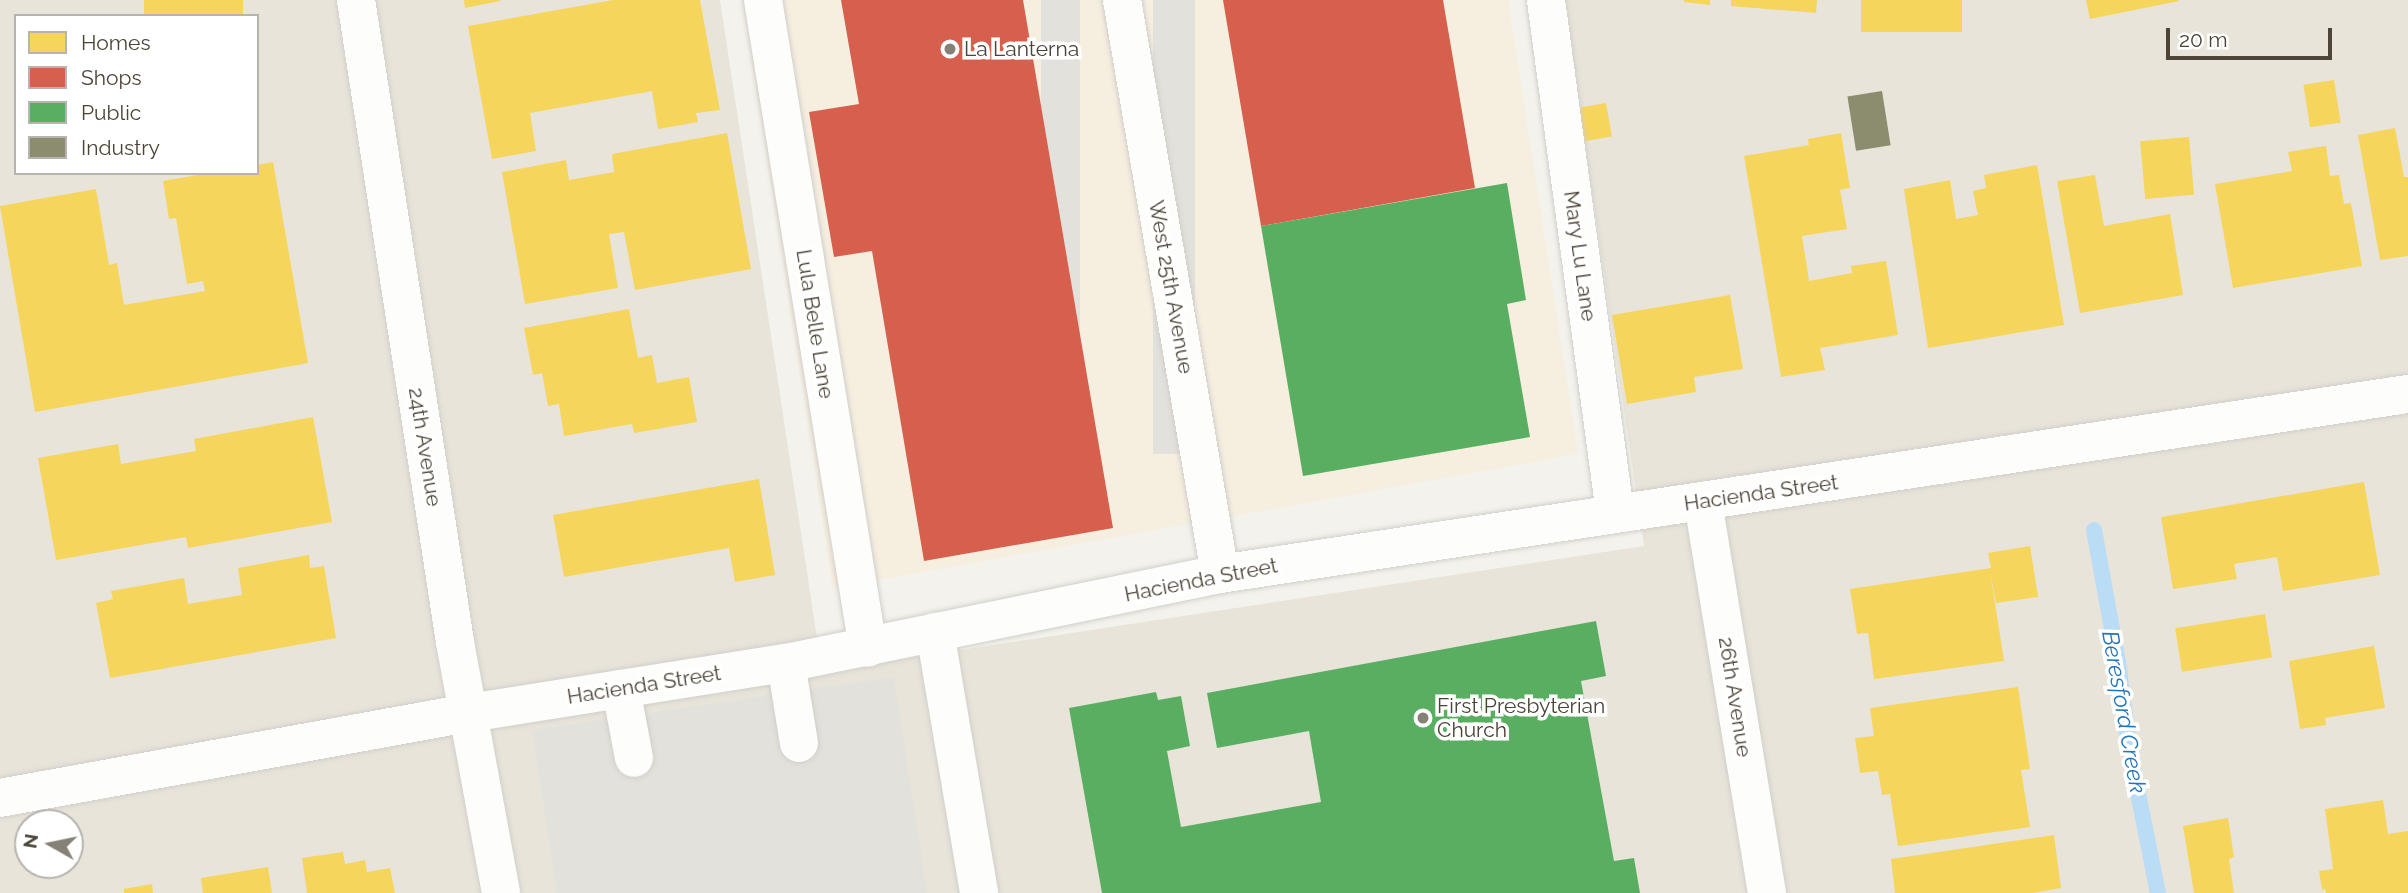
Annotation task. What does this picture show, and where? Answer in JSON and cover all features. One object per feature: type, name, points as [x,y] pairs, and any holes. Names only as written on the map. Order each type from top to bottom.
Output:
[{"type":"street","name":"24th Avenue","points":[[356,0],[455,642],[501,893]]},
{"type":"street","name":"Lula Belle Lane","points":[[763,0],[868,648]]},
{"type":"street","name":"West 25th Avenue","points":[[1122,0],[1220,574]]},
{"type":"street","name":"Mary Lu Lane","points":[[1546,0],[1615,513]]},
{"type":"street","name":"Hacienda Street","points":[[0,798],[469,713],[868,648],[1220,574],[2408,394]]},
{"type":"street","name":"26th Avenue","points":[[1703,502],[1767,893]]},
{"type":"street","points":[[935,632],[979,893]]},
{"type":"street","points":[[786,663],[799,743]]},
{"type":"street","points":[[621,689],[634,758]]},
{"type":"shaded area","points":[[0,0],[720,0],[822,671],[1644,546],[1564,0],[2408,0],[2408,893],[0,893]]},
{"type":"shaded area","points":[[742,0],[1508,0],[1578,454],[833,588]]},
{"type":"shaded area","points":[[1041,0],[1080,0],[1080,456],[1041,456]]},
{"type":"shaded area","points":[[1153,0],[1195,0],[1195,454],[1153,454]]},
{"type":"shaded area","points":[[894,677],[927,893],[557,893],[532,730]]},
{"type":"building: Homes","points":[[144,0],[243,0],[243,14],[144,14]]},
{"type":"building: Homes","points":[[464,0],[500,0],[500,1],[465,8]]},
{"type":"building: Homes","points":[[613,0],[700,0],[720,110],[696,113],[698,122],[658,129],[652,91],[530,113],[536,151],[492,159],[468,26]]},
{"type":"building: Homes","points":[[1710,0],[1710,5],[1684,2]]},
{"type":"building: Homes","points":[[1731,0],[1817,0],[1816,13],[1731,6]]},
{"type":"building: Homes","points":[[1861,0],[1962,0],[1962,32],[1861,32]]},
{"type":"building: Homes","points":[[2086,0],[2178,0],[2179,1],[2090,19]]},
{"type":"building: Homes","points":[[2334,80],[2341,122],[2310,127],[2303,85]]},
{"type":"building: Homes","points":[[1606,103],[1612,136],[1584,141],[1578,108]]},
{"type":"building: Homes","points":[[2395,128],[2404,177],[2408,177],[2408,256],[2380,260],[2358,135]]},
{"type":"building: Homes","points":[[727,133],[751,269],[635,290],[624,232],[609,234],[618,288],[525,304],[502,172],[566,160],[569,180],[614,172],[612,154]]},
{"type":"building: Homes","points":[[1841,133],[1850,188],[1840,190],[1847,229],[1802,236],[1809,281],[1852,273],[1851,266],[1886,261],[1898,335],[1820,348],[1825,370],[1781,377],[1744,156],[1809,145],[1808,139]]},
{"type":"building: Homes","points":[[2189,137],[2194,195],[2145,199],[2140,141]]},
{"type":"building: Homes","points":[[2326,146],[2330,176],[2339,175],[2344,204],[2351,203],[2362,266],[2233,288],[2215,184],[2292,171],[2288,152]]},
{"type":"building: Homes","points":[[273,162],[308,363],[35,412],[0,206],[96,189],[109,265],[117,263],[124,305],[205,291],[203,281],[187,284],[176,218],[169,219],[163,181],[198,175],[259,175],[259,165]]},
{"type":"building: Homes","points":[[2037,165],[2064,325],[1928,348],[1904,189],[1950,180],[1956,219],[1978,215],[1973,191],[1986,188],[1984,175]]},
{"type":"building: Homes","points":[[2095,175],[2104,226],[2170,214],[2183,295],[2080,313],[2057,181]]},
{"type":"building: Homes","points":[[1730,295],[1743,369],[1694,377],[1696,392],[1627,404],[1612,315]]},
{"type":"building: Homes","points":[[629,309],[638,358],[652,355],[657,383],[689,377],[697,422],[634,433],[632,424],[564,436],[559,404],[548,406],[542,373],[533,375],[524,328]]},
{"type":"building: Homes","points":[[313,417],[332,522],[188,548],[186,537],[56,560],[38,458],[118,444],[121,464],[196,451],[194,439]]},
{"type":"building: Homes","points":[[759,479],[775,575],[735,582],[729,548],[564,577],[553,515]]},
{"type":"building: Homes","points":[[2364,482],[2380,575],[2283,591],[2277,557],[2234,564],[2237,579],[2173,589],[2161,517]]},
{"type":"building: Homes","points":[[2030,546],[2038,597],[1996,603],[1990,571],[2004,661],[1874,679],[1868,633],[1857,634],[1850,589],[1991,568],[1988,553]]},
{"type":"building: Homes","points":[[309,555],[310,568],[324,566],[336,638],[110,678],[96,603],[113,599],[111,591],[184,578],[188,604],[242,595],[238,568]]},
{"type":"building: Homes","points":[[2265,614],[2272,657],[2182,672],[2175,628]]},
{"type":"building: Homes","points":[[2374,646],[2385,708],[2325,718],[2326,725],[2300,729],[2289,661]]},
{"type":"building: Homes","points":[[2018,687],[2030,769],[2021,770],[2030,827],[1898,846],[1890,794],[1882,795],[1878,771],[1860,773],[1855,738],[1874,736],[1870,708]]},
{"type":"building: Homes","points":[[2383,800],[2388,834],[2408,831],[2408,893],[2326,893],[2325,889],[2322,890],[2319,871],[2333,869],[2325,809]]},
{"type":"building: Homes","points":[[2228,818],[2234,857],[2229,859],[2234,893],[2194,893],[2183,826]]},
{"type":"building: Homes","points":[[2054,835],[2061,888],[2033,893],[1895,893],[1891,859]]},
{"type":"building: Homes","points":[[343,852],[345,864],[365,860],[367,872],[390,868],[395,893],[307,893],[302,858]]},
{"type":"building: Homes","points":[[268,867],[272,893],[203,893],[201,878]]},
{"type":"building: Homes","points":[[152,884],[153,893],[124,893],[124,889]]},
{"type":"building: Shops","points":[[841,0],[1023,0],[1113,528],[924,561],[872,251],[834,257],[809,112],[859,104]]},
{"type":"building: Shops","points":[[1223,0],[1443,0],[1475,188],[1261,226]]},
{"type":"building: Public","points":[[1507,183],[1526,300],[1507,304],[1530,437],[1303,476],[1261,226]]},
{"type":"building: Public","points":[[1596,621],[1606,676],[1581,681],[1614,861],[1634,858],[1640,893],[1102,893],[1069,708],[1156,692],[1158,700],[1181,696],[1190,746],[1167,751],[1181,827],[1321,802],[1309,731],[1217,748],[1207,693]]},
{"type":"building: Industry","points":[[1882,91],[1891,145],[1856,151],[1847,96]]},
{"type":"waterway","name":"Beresford Creek","points":[[2094,530],[2118,662],[2130,753],[2158,893]]},
{"type":"place","name":"La Lanterna","points":[[950,49]]},
{"type":"place","name":"First Presbyterian Church","points":[[1423,718]]}]
